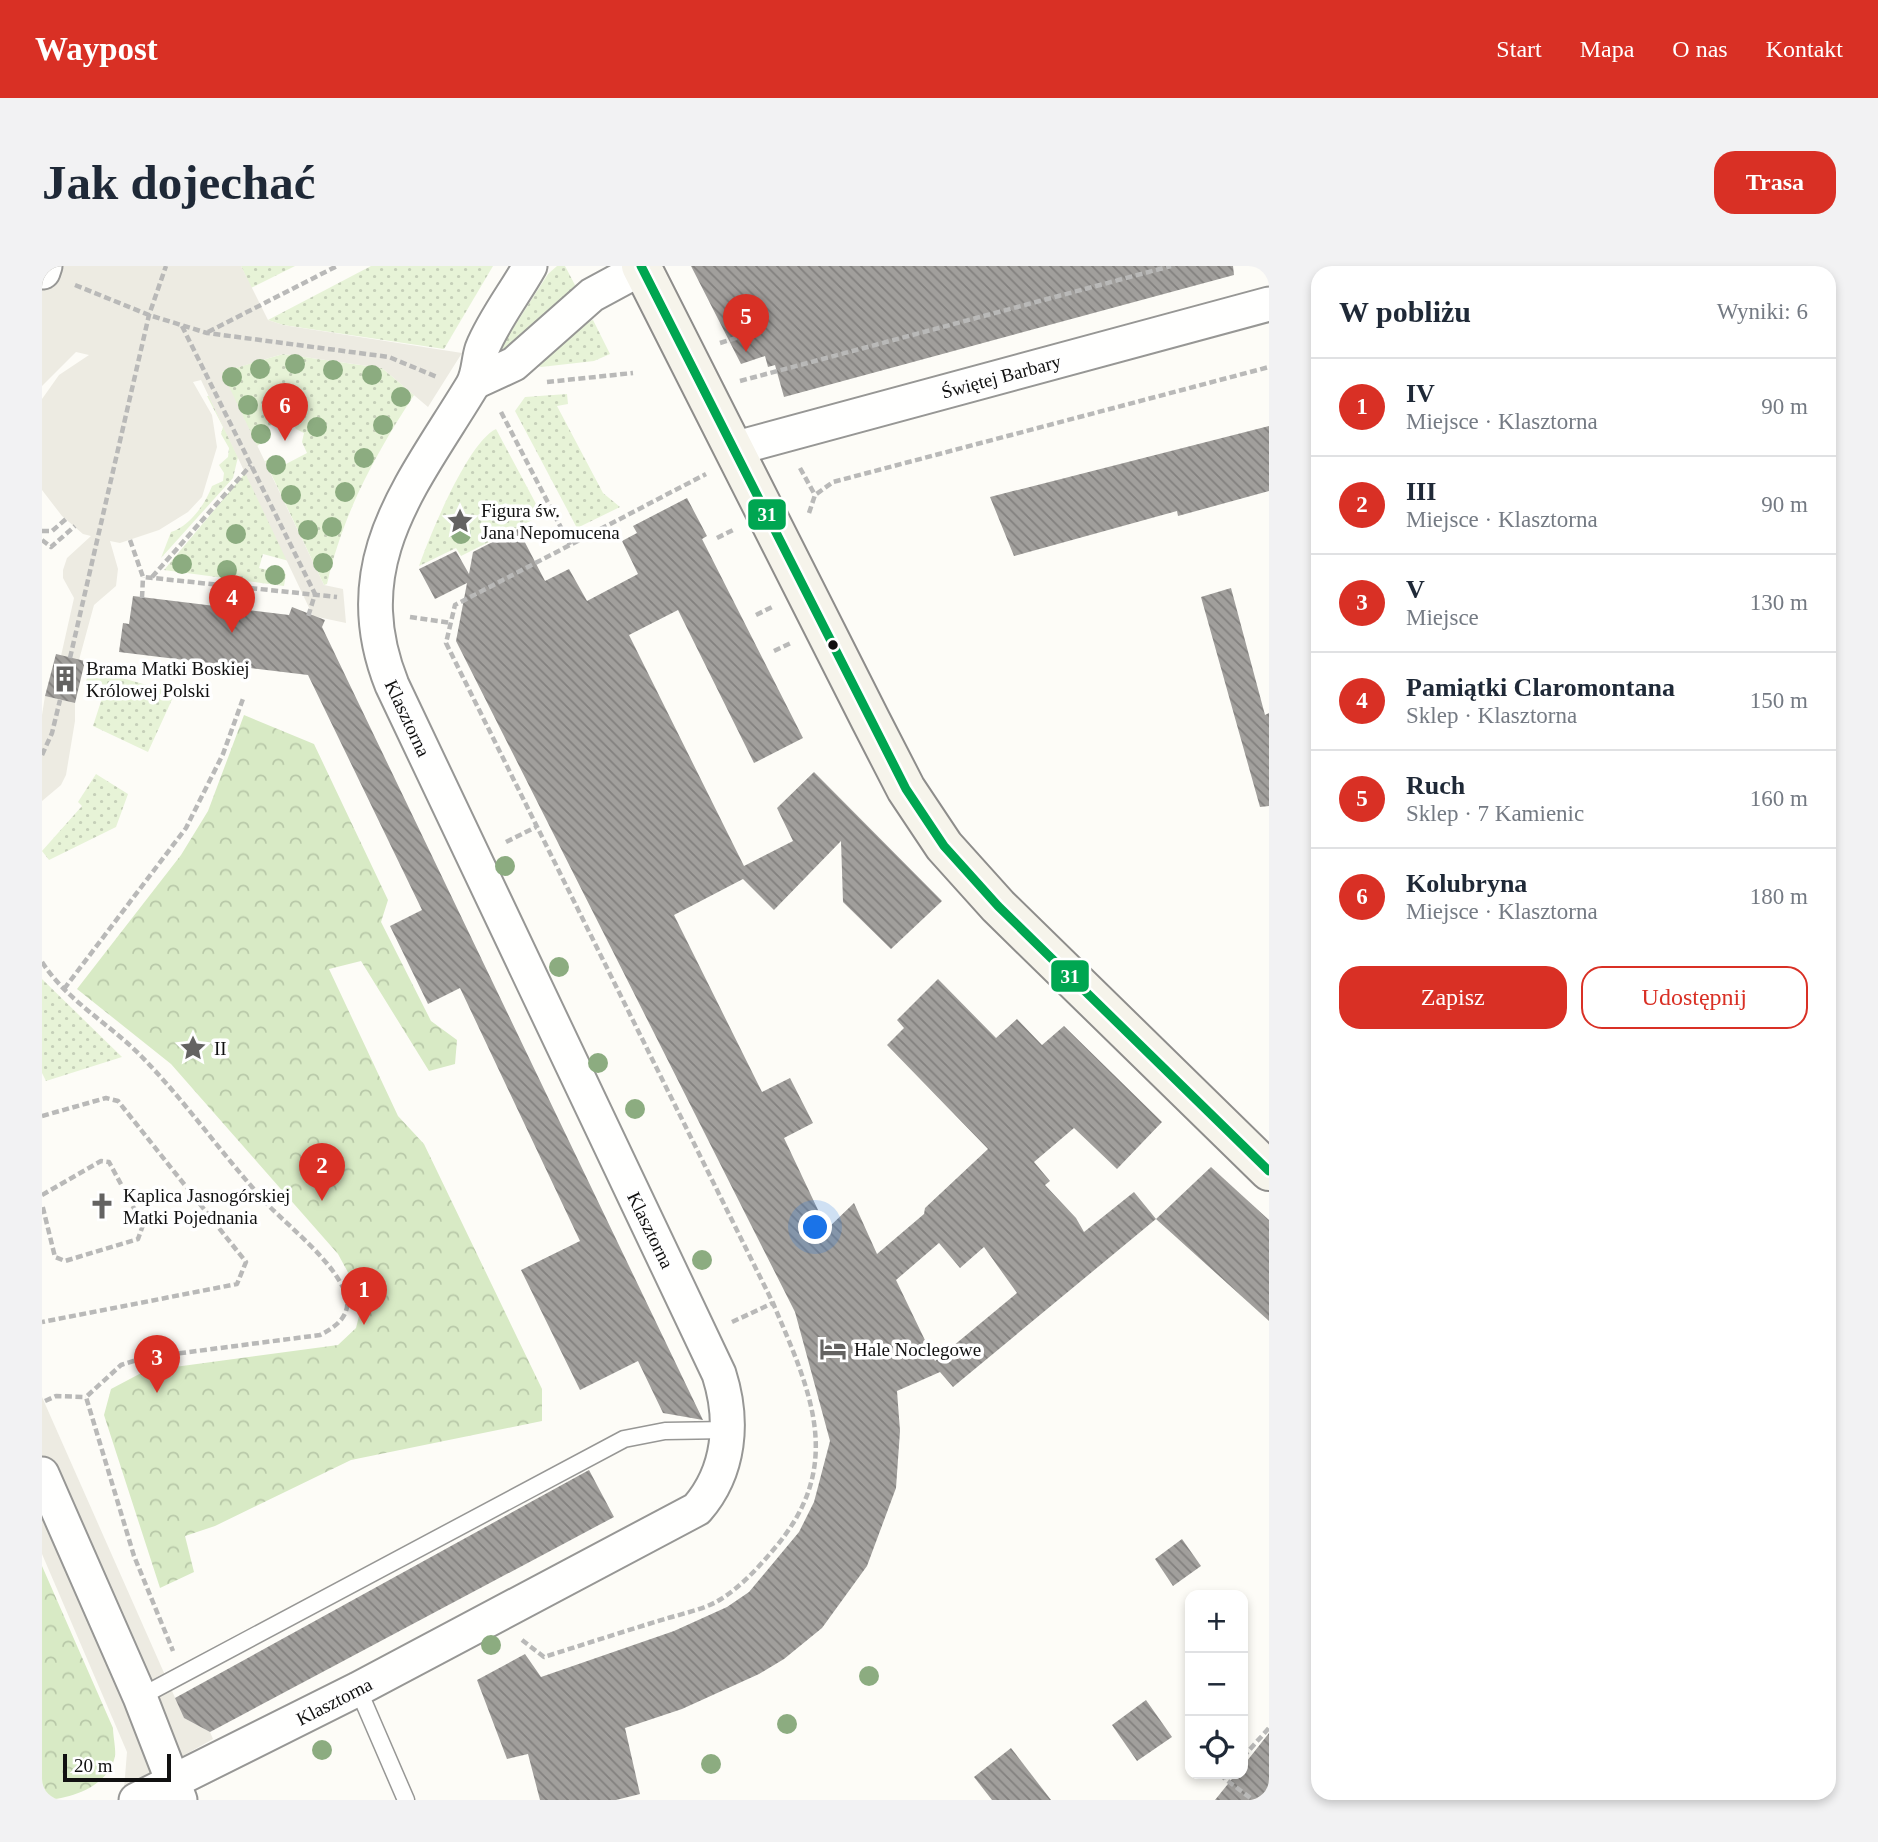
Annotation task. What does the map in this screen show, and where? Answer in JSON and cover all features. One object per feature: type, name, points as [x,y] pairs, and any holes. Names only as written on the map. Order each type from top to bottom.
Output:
[{"type":"street","name":"Klasztorna","points":[[136,1800],[177,1791],[358,1689],[697,1509],[715,1486],[721,1471],[728,1430],[725,1392],[706,1345],[381,659],[373,610],[384,549],[393,519],[429,452],[475,382],[482,349],[530,266]]},
{"type":"street","points":[[475,382],[514,364],[592,295],[642,267],[906,789],[944,846],[998,906],[1269,1171]]},
{"type":"street","name":"Świętej Barbary","points":[[733,449],[1269,304]]},
{"type":"street","points":[[42,1474],[140,1697],[177,1791]]},
{"type":"lane","points":[[140,1697],[624,1438],[665,1431],[728,1430]]},
{"type":"lane","points":[[358,1689],[406,1800]]},
{"type":"path","points":[[70,658],[149,316],[166,266]]},
{"type":"path","points":[[207,333],[337,266]]},
{"type":"path","points":[[736,382],[1171,266]]},
{"type":"path","points":[[44,269],[149,316],[207,333],[389,357],[437,377]]},
{"type":"path","points":[[182,326],[315,594],[308,617]]},
{"type":"path","points":[[732,339],[750,334]]},
{"type":"path","points":[[808,523],[815,495],[833,482],[1269,367]]},
{"type":"path","points":[[540,383],[633,373]]},
{"type":"path","points":[[494,420],[509,402]]},
{"type":"path","points":[[501,412],[570,545]]},
{"type":"path","points":[[796,458],[815,495]]},
{"type":"path","points":[[151,578],[251,466]]},
{"type":"path","points":[[519,1637],[544,1657],[715,1603],[747,1579],[784,1536],[808,1499],[817,1459],[817,1425],[804,1376],[773,1303],[446,643],[455,605],[691,482]]},
{"type":"path","points":[[42,531],[51,531],[66,519]]},
{"type":"path","points":[[42,540],[51,547],[75,526]]},
{"type":"path","points":[[717,538],[742,526]]},
{"type":"path","points":[[130,540],[143,577],[142,597]]},
{"type":"path","points":[[143,577],[337,597]]},
{"type":"path","points":[[407,603],[408,616],[451,623]]},
{"type":"path","points":[[64,989],[186,828],[223,754],[244,696]]},
{"type":"path","points":[[42,755],[52,733],[60,700]]},
{"type":"path","points":[[494,848],[536,827]]},
{"type":"path","points":[[42,962],[64,989],[142,1057],[252,1188],[337,1276],[346,1297],[346,1312],[336,1326],[320,1335],[143,1359],[121,1365],[86,1396],[56,1396],[45,1401]]},
{"type":"path","points":[[42,1116],[106,1098],[118,1101],[246,1262],[237,1284],[42,1322]]},
{"type":"path","points":[[42,1195],[100,1161],[109,1162],[143,1225],[138,1239],[65,1261],[55,1257],[43,1224],[42,1204]]},
{"type":"path","points":[[720,1327],[773,1303]]},
{"type":"path","points":[[86,1396],[134,1556],[183,1674]]},
{"type":"path","points":[[1248,1751],[1269,1728]]},
{"type":"path","points":[[1225,1779],[1253,1800]]},
{"type":"green space","points":[[241,266],[295,266],[251,288]]},
{"type":"green space","points":[[371,266],[493,266],[444,349],[283,325],[268,320]]},
{"type":"green space","points":[[557,266],[565,266],[576,287],[504,359],[495,356],[548,274]]},
{"type":"green space","points":[[593,320],[610,354],[594,361],[541,367],[536,365],[582,324]]},
{"type":"green space","points":[[283,354],[382,368],[414,395],[362,485],[342,533],[327,584],[324,585],[265,461],[276,456],[286,464],[307,453],[302,442],[304,433],[296,429],[289,416],[268,427],[270,437],[257,446],[221,372]]},
{"type":"green space","points":[[567,394],[568,404],[557,406],[603,493],[620,507],[577,528],[515,411],[525,397]]},
{"type":"green space","points":[[209,396],[238,457],[233,478],[161,558],[171,532],[185,525],[206,500],[212,486],[223,481],[224,473],[219,465],[228,457],[229,448],[221,434],[223,427]]},
{"type":"green space","points":[[496,429],[542,515],[461,556],[456,548],[419,566],[462,470],[485,437]]},
{"type":"green space","points":[[246,472],[289,561],[263,554],[259,568],[286,574],[284,586],[164,570]]},
{"type":"green space","points":[[90,669],[175,693],[148,752],[93,726],[103,695],[84,687]]},
{"type":"green space","points":[[244,715],[314,744],[388,900],[381,922],[431,1021],[457,1040],[455,1064],[429,1071],[361,961],[329,969],[398,1116],[424,1144],[542,1389],[542,1421],[351,1460],[215,1526],[185,1536],[194,1572],[160,1588],[104,1415],[111,1389],[145,1371],[338,1345],[356,1328],[363,1300],[338,1254],[171,1064],[77,989],[181,855],[208,811]]},
{"type":"green space","points":[[96,774],[128,794],[116,827],[49,860],[42,851],[82,806],[78,802]]},
{"type":"green space","points":[[42,979],[122,1057],[46,1081],[42,1073]]},
{"type":"green space","points":[[42,1566],[113,1728],[115,1756],[105,1776],[96,1784],[75,1794],[42,1800]]},
{"type":"shaded area","points":[[42,266],[241,266],[268,320],[283,325],[462,353],[428,407],[382,368],[283,354],[222,372],[324,585],[343,589],[346,623],[313,616],[201,380],[193,382],[212,415],[217,447],[202,497],[188,512],[159,530],[120,543],[110,541],[118,569],[116,586],[94,605],[79,660],[61,656],[74,598],[63,578],[63,570],[67,558],[91,536],[83,534],[62,516],[42,490],[42,399],[59,375],[89,355],[76,352],[42,386]]},
{"type":"shaded area","points":[[45,696],[75,703],[75,721],[66,775],[61,785],[42,801],[42,715]]},
{"type":"shaded area","points":[[42,1397],[184,1718],[210,1732],[213,1739],[124,1789],[127,1752],[42,1554]]},
{"type":"building","points":[[691,266],[1233,266],[1234,275],[784,397],[775,365],[768,367],[765,356],[741,364]]},
{"type":"building","points":[[1269,426],[1269,491],[1178,516],[1177,511],[1014,556],[990,497]]},
{"type":"building","points":[[687,498],[707,536],[702,539],[803,738],[754,763],[678,610],[629,635],[744,866],[793,841],[777,808],[814,772],[942,901],[891,949],[843,902],[841,841],[774,910],[743,879],[674,915],[762,1092],[790,1078],[813,1123],[784,1138],[827,1229],[854,1203],[877,1254],[924,1214],[925,1208],[988,1149],[887,1045],[904,1028],[897,1020],[938,979],[996,1038],[1017,1019],[1042,1045],[1064,1026],[1162,1122],[1117,1169],[1074,1128],[1034,1162],[1050,1181],[1045,1185],[1076,1218],[1084,1232],[1134,1192],[1156,1219],[953,1387],[940,1372],[897,1391],[900,1431],[896,1488],[867,1566],[822,1628],[784,1659],[759,1674],[682,1709],[625,1728],[640,1794],[616,1800],[540,1800],[528,1754],[507,1759],[477,1680],[525,1654],[541,1677],[674,1631],[727,1607],[749,1592],[799,1532],[814,1502],[830,1441],[795,1312],[456,641],[467,583],[435,599],[419,569],[456,551],[469,574],[473,552],[518,529],[545,581],[569,569],[587,601],[638,574],[622,541],[637,533],[633,526]],"holes":[[[939,1243],[960,1268],[984,1247],[1017,1293],[935,1361],[896,1280]]]},
{"type":"building","points":[[1231,588],[1265,715],[1269,713],[1269,806],[1260,807],[1201,597]]},
{"type":"building","points":[[133,596],[289,615],[292,607],[325,620],[322,627],[703,1420],[663,1413],[638,1361],[580,1390],[521,1270],[580,1241],[460,988],[428,1004],[390,926],[422,910],[308,675],[119,652],[123,623],[129,624]]},
{"type":"building","name":"Brama Matki Boskiej Królowej Polski","points":[[56,654],[85,661],[75,703],[45,696]]},
{"type":"building","points":[[1211,1167],[1269,1220],[1269,1321],[1156,1219]]},
{"type":"building","points":[[589,1470],[614,1517],[210,1732],[184,1718],[175,1698]]},
{"type":"building","points":[[1182,1539],[1201,1566],[1173,1586],[1155,1559]]},
{"type":"building","points":[[1146,1700],[1172,1737],[1137,1761],[1112,1725]]},
{"type":"building","points":[[1269,1733],[1269,1800],[1215,1800],[1232,1779],[1248,1779],[1248,1760]]},
{"type":"building","points":[[1011,1748],[1051,1800],[992,1800],[974,1777]]},
{"type":"transit line","name":"31","points":[[641,266],[906,789],[944,846],[998,906],[1269,1171]]},
{"type":"place","name":"Ruch","points":[[746,352]]},
{"type":"place","name":"Kolubryna","points":[[285,441]]},
{"type":"place","name":"Figura św. Jana Nepomucena","points":[[460,521]]},
{"type":"place","name":"Pamiątki Claromontana","points":[[232,633]]},
{"type":"place","name":"Brama Matki Boskiej Królowej Polski","points":[[65,679]]},
{"type":"place","name":"II","points":[[193,1048]]},
{"type":"place","name":"III","points":[[322,1201]]},
{"type":"place","name":"Kaplica Jasnogórskiej Matki Pojednania","points":[[102,1206]]},
{"type":"place","name":"IV","points":[[364,1325]]},
{"type":"place","name":"Hale Noclegowe","points":[[833,1349]]},
{"type":"place","name":"V","points":[[157,1393]]}]
